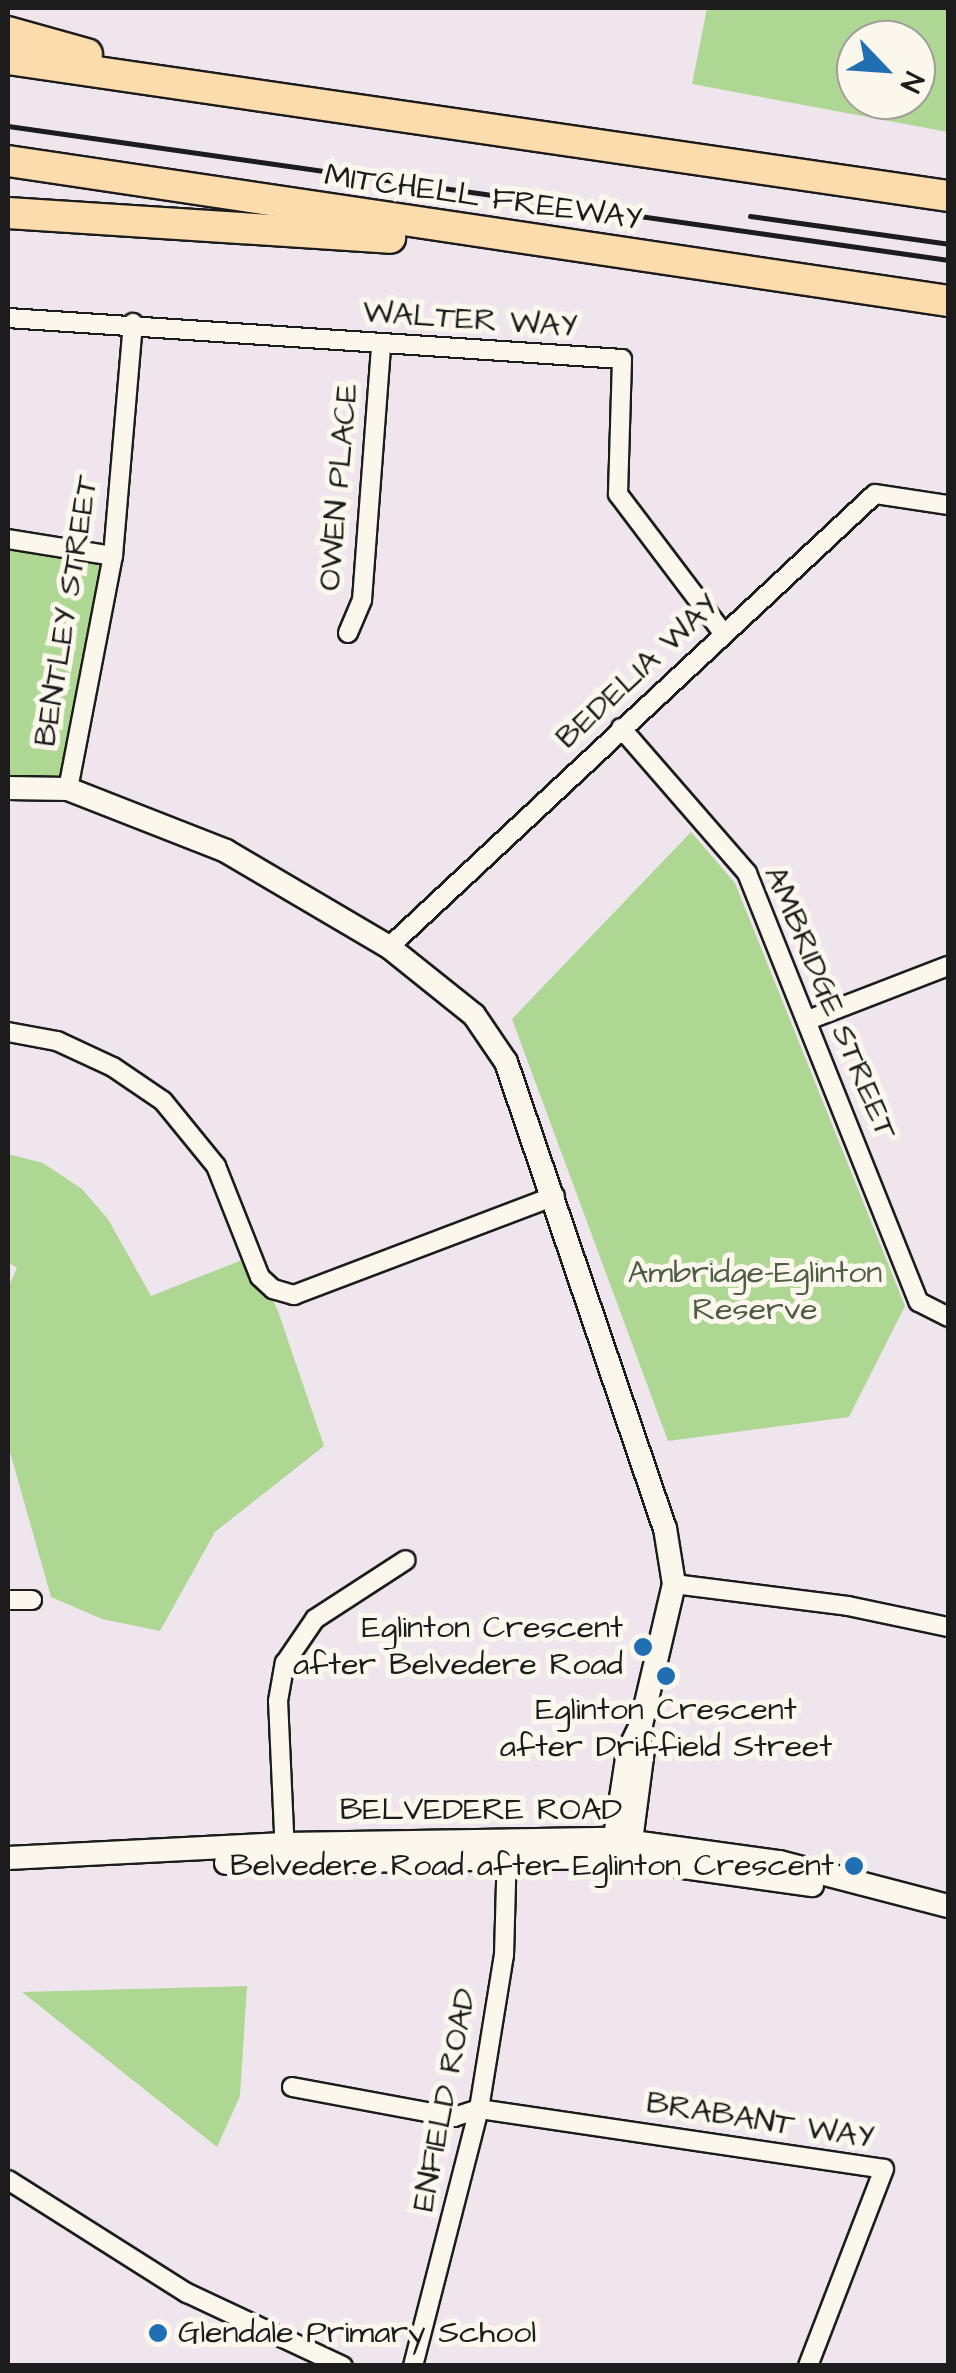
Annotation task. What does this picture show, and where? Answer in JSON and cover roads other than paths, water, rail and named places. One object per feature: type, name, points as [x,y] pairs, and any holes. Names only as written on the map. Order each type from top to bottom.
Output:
[{"type":"highway","points":[[8,32],[180,80]]},
{"type":"highway","points":[[8,60],[180,80],[948,196]]},
{"type":"highway","name":"MITCHELL FREEWAY","points":[[8,161],[553,246],[948,301]]},
{"type":"highway","points":[[8,213],[553,246]]},
{"type":"street","name":"WALTER WAY","points":[[8,318],[133,322],[381,346],[622,360],[618,494],[723,633]]},
{"type":"street","name":"BENTLEY STREET","points":[[68,789],[113,556],[133,322]]},
{"type":"street","name":"OWEN PLACE","points":[[348,633],[362,600],[381,346]]},
{"type":"street","name":"BEDELIA WAY","points":[[389,947],[875,494],[948,504]]},
{"type":"street","points":[[8,539],[113,556]]},
{"type":"street","name":"AMBRIDGE STREET","points":[[621,728],[747,873],[919,1302],[948,1317]]},
{"type":"street","points":[[8,788],[68,789],[226,851],[389,947],[474,1015],[506,1062],[555,1196],[665,1528],[674,1584],[641,1725],[628,1752],[621,1849]]},
{"type":"street","points":[[808,1020],[948,966]]},
{"type":"street","points":[[8,1032],[71,1048],[163,1101],[216,1166],[260,1277],[272,1289],[294,1295],[555,1196]]},
{"type":"street","points":[[285,1852],[278,1701],[284,1663],[315,1619],[406,1560]]},
{"type":"street","points":[[674,1584],[848,1606],[948,1627]]},
{"type":"street","points":[[8,1600],[32,1600]]},
{"type":"street","name":"BELVEDERE ROAD","points":[[8,1858],[621,1849],[779,1862],[948,1906]]},
{"type":"street","name":"BELVEDERE ROAD","points":[[621,1849],[776,1878],[948,1918]]},
{"type":"street","name":"ENFIELD ROAD","points":[[413,2366],[479,2109],[504,1955],[507,1850]]},
{"type":"street","name":"BELVEDERE ROAD","points":[[8,1869],[285,1852]]},
{"type":"street","points":[[292,2087],[454,2117],[479,2109]]},
{"type":"street","name":"BRABANT WAY","points":[[479,2109],[884,2169],[808,2366]]},
{"type":"street","points":[[8,2180],[187,2293],[343,2366]]},
{"type":"railway","points":[[8,126],[948,260]]},
{"type":"railway","points":[[750,216],[948,244]]},
{"type":"place","name":"Eglinton Crescent after Belvedere Road","points":[[643,1647]]},
{"type":"place","name":"Eglinton Crescent after Driffield Street","points":[[666,1676]]},
{"type":"place","name":"Belvedere Road after Eglinton Crescent","points":[[854,1866]]},
{"type":"place","name":"Glendale Primary School","points":[[158,2333]]},
{"type":"park label","name":"Ambridge-Eglinton Reserve","points":[[755,1292]]}]
